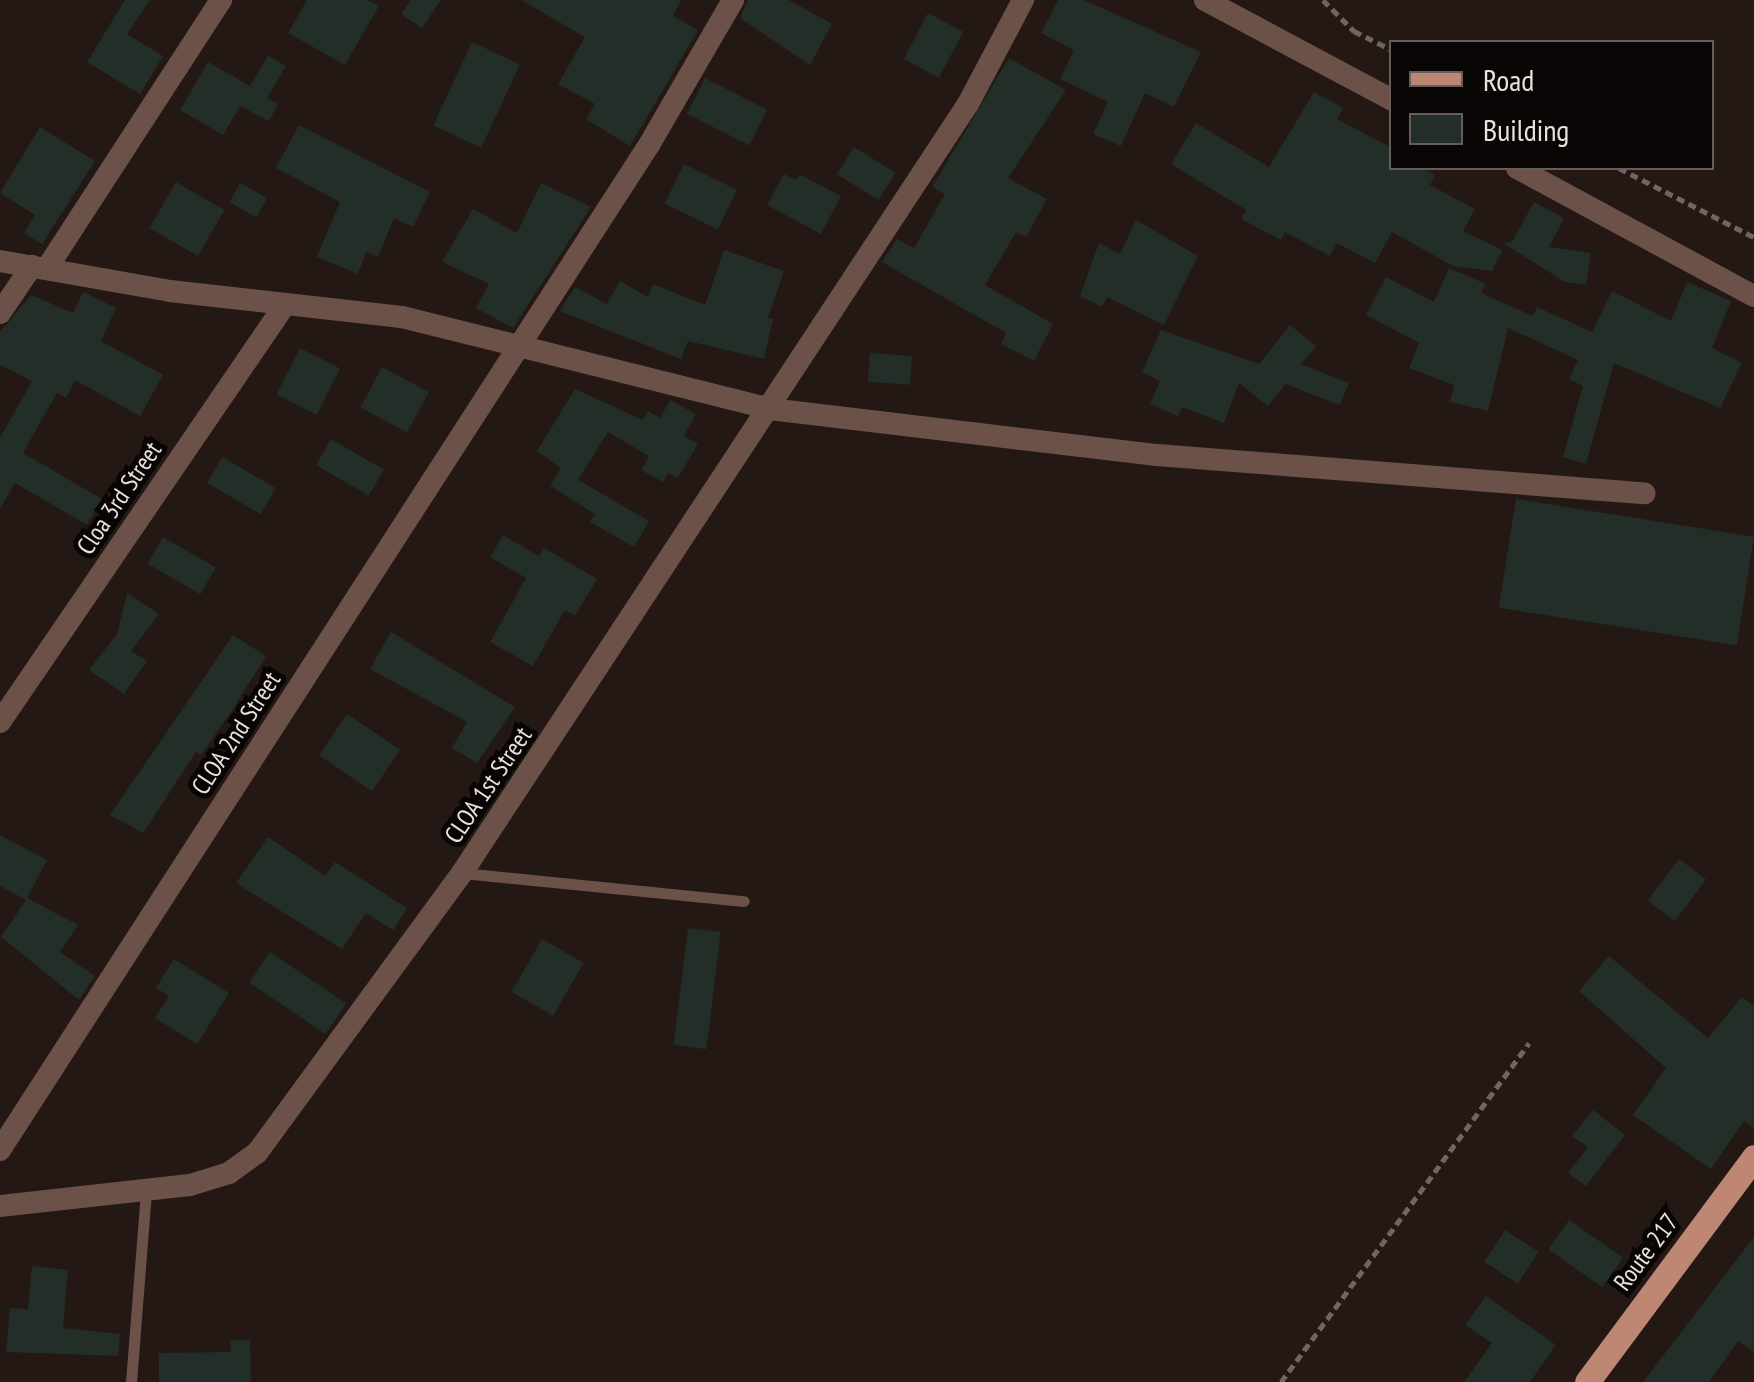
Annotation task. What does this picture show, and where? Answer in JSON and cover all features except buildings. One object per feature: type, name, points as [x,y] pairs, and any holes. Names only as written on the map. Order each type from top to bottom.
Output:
[{"type":"main road","name":"Route 217","points":[[1586,1382],[1754,1157]]},
{"type":"street","points":[[0,313],[40,267],[222,0]]},
{"type":"street","name":"CLOA 2nd Street","points":[[0,1150],[519,346],[733,0]]},
{"type":"street","name":"CLOA 1st Street","points":[[146,1192],[229,1173],[257,1152],[462,873],[968,104],[1024,0]]},
{"type":"street","points":[[1205,0],[1389,98]]},
{"type":"street","points":[[1520,170],[1754,296]]},
{"type":"street","points":[[0,261],[284,306],[402,316],[770,410],[1158,455],[1645,493]]},
{"type":"street","name":"Cloa 3rd Street","points":[[0,722],[284,306]]},
{"type":"street","points":[[0,1206],[146,1192]]},
{"type":"lane","points":[[462,873],[744,902]]},
{"type":"lane","points":[[131,1382],[146,1192]]},
{"type":"path","points":[[1323,0],[1354,31],[1389,48]]},
{"type":"path","points":[[1623,170],[1754,237]]},
{"type":"path","points":[[1281,1382],[1529,1044]]}]
